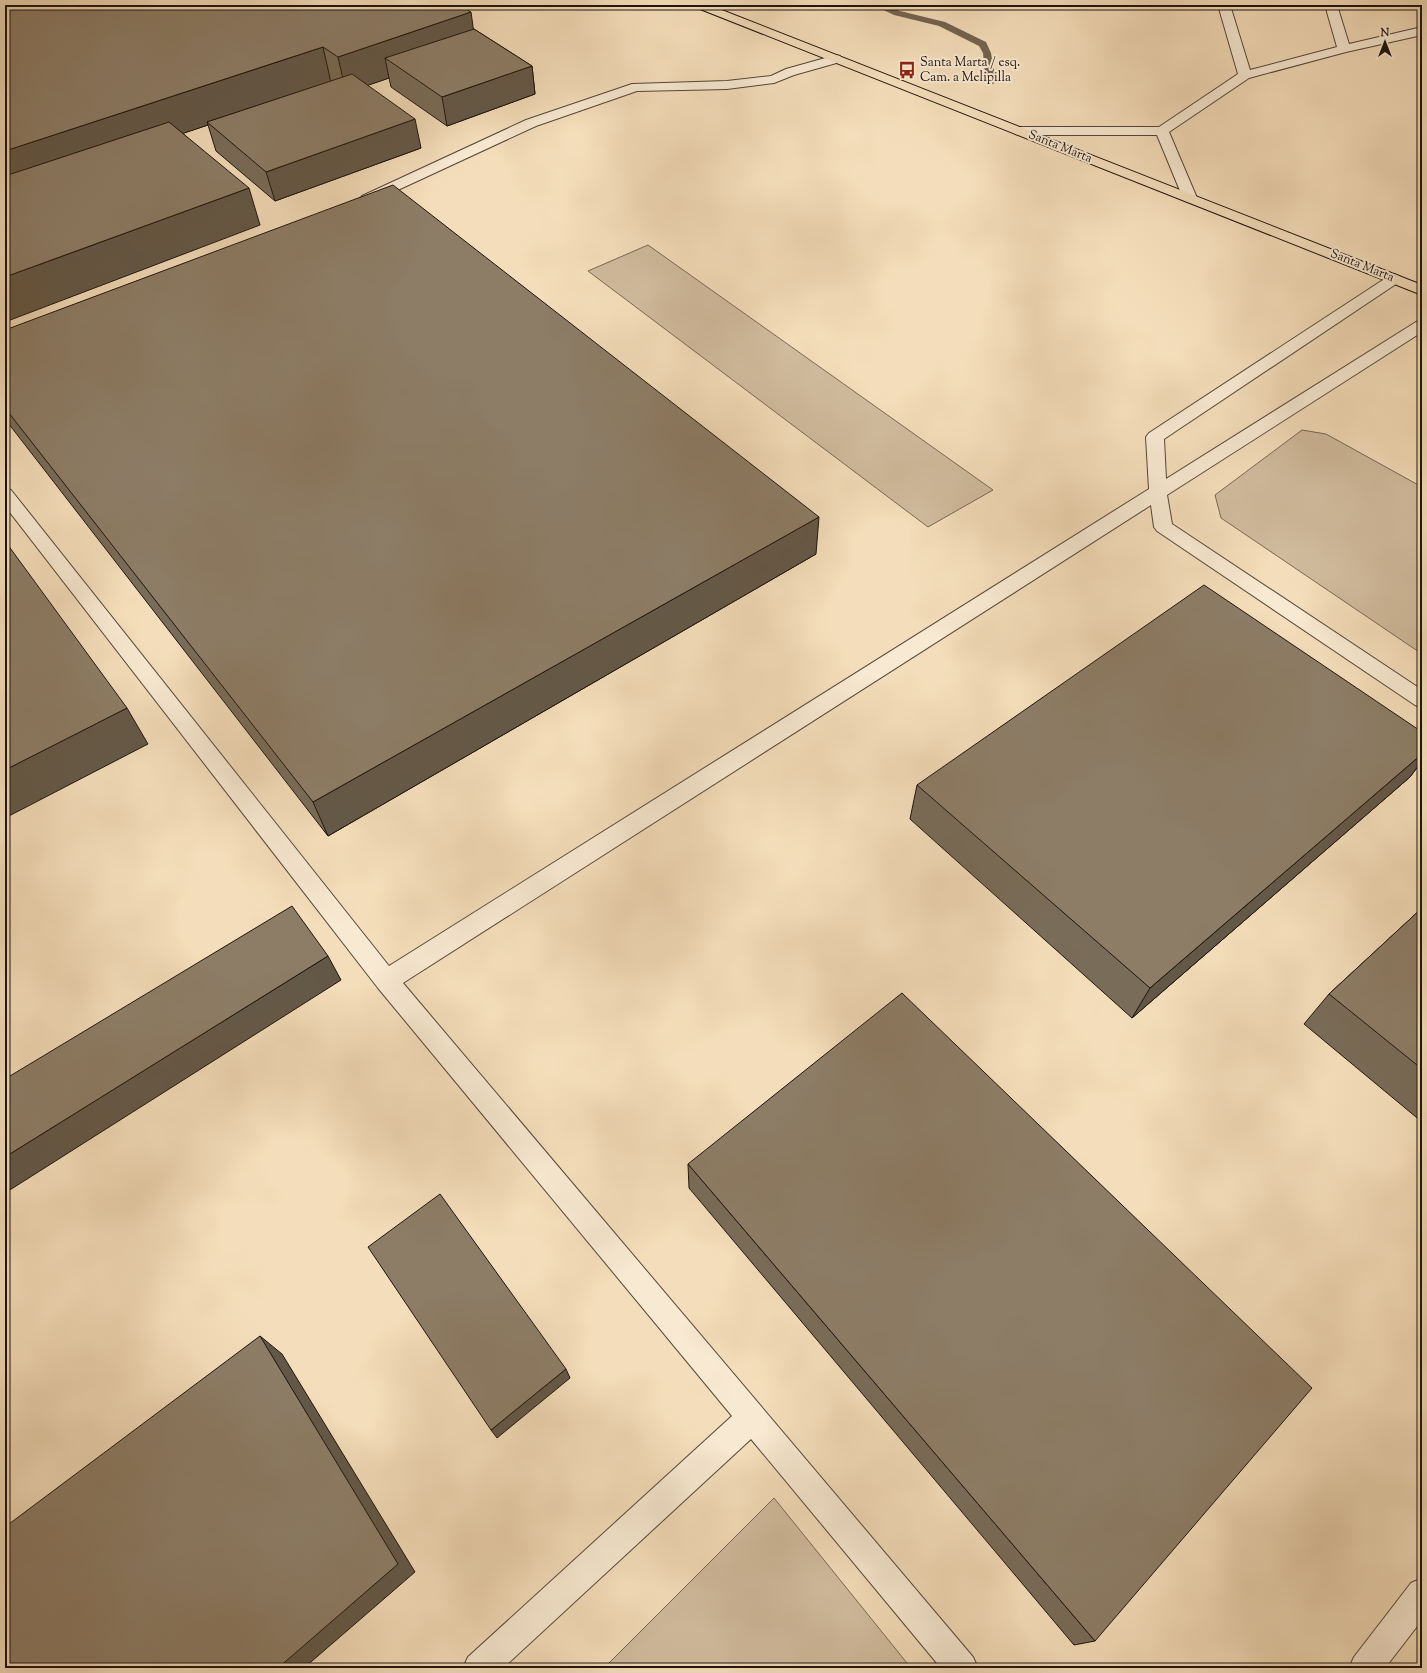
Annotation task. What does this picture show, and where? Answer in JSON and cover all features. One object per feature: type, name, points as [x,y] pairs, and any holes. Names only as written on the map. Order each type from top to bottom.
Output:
[{"type":"main road","name":"Santa Marta","points":[[699,5],[1422,290]]},
{"type":"lane","points":[[1224,5],[1245,75]]},
{"type":"lane","points":[[1331,5],[1344,49]]},
{"type":"lane","points":[[1020,131],[1162,131],[1245,75],[1344,49],[1422,32]]},
{"type":"lane","points":[[358,203],[531,123],[636,87],[727,85],[774,79],[790,72],[836,59]]},
{"type":"lane","points":[[1162,131],[1190,198]]},
{"type":"lane","points":[[1394,279],[1155,437],[1158,492],[1163,527],[1422,700]]},
{"type":"lane","points":[[386,981],[1422,325]]},
{"type":"lane","points":[[8,502],[386,981],[962,1668]]},
{"type":"lane","points":[[479,1668],[752,1418]]},
{"type":"lane","points":[[1365,1668],[1422,1594]]},
{"type":"shaded area","points":[[648,245],[993,490],[928,527],[588,271]]},
{"type":"shaded area","points":[[1302,430],[1326,434],[1422,487],[1422,654],[1221,518],[1215,495]]},
{"type":"shaded area","points":[[774,1498],[911,1668],[604,1668]]},
{"type":"building","points":[[5,5],[459,5],[471,12],[338,57],[323,47],[5,151]]},
{"type":"building","points":[[474,29],[532,66],[442,97],[385,58]]},
{"type":"building","points":[[352,74],[415,119],[266,172],[207,122]]},
{"type":"building","points":[[169,122],[249,188],[5,277],[5,176]]},
{"type":"building","points":[[393,185],[819,517],[313,802],[5,408],[5,330]]},
{"type":"building","points":[[5,541],[127,708],[5,770]]},
{"type":"building","points":[[1204,585],[1422,732],[1422,754],[1150,988],[917,785]]},
{"type":"building","points":[[292,906],[328,956],[5,1157],[5,1079]]},
{"type":"building","points":[[1422,908],[1422,1069],[1329,994]]},
{"type":"building","points":[[902,993],[1312,1388],[1095,1641],[688,1164]]},
{"type":"building","points":[[440,1194],[566,1369],[491,1430],[368,1247]]},
{"type":"building","points":[[260,1336],[398,1564],[278,1668],[5,1668],[5,1527]]},
{"type":"waterway","points":[[877,5],[897,13],[942,24],[983,44],[987,53],[991,82]]},
{"type":"place","name":"Santa Marta / esq. Cam. a Melipilla","points":[[907,70]]}]
